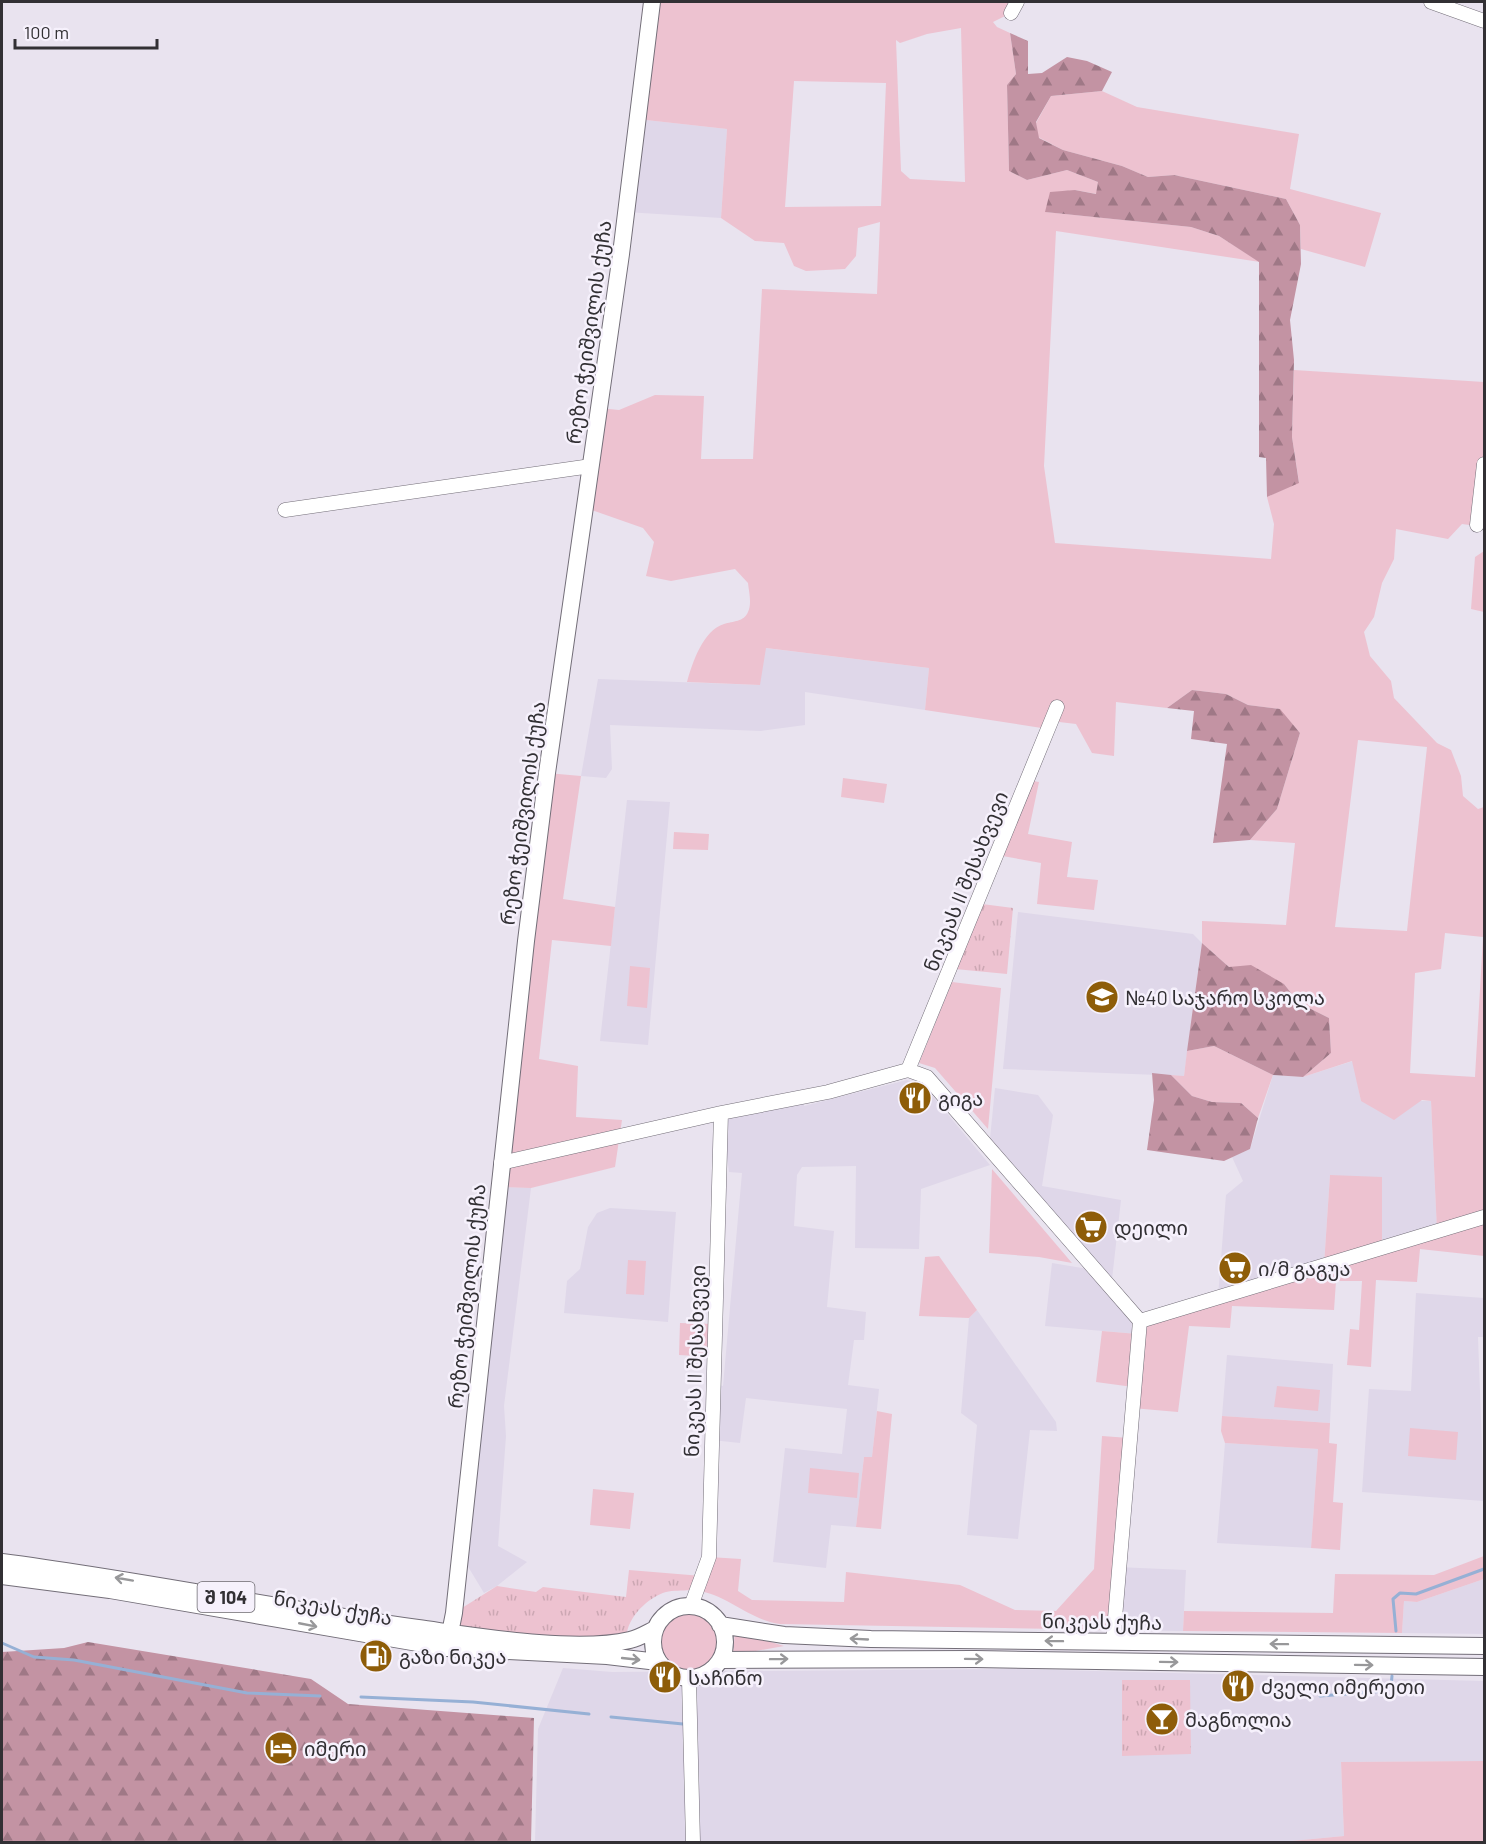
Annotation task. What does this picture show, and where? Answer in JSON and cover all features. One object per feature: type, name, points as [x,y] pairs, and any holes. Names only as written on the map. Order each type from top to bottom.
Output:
[{"type":"main road","name":"რეზო ჭეიშვილის ქუჩა","points":[[449,1640],[501,1163],[546,785],[621,254],[652,2]]},
{"type":"main road","name":"ნიკეას ქუჩა","points":[[2,1562],[109,1577],[341,1617],[449,1640],[604,1643],[632,1639],[655,1629],[669,1612],[691,1606],[712,1615],[720,1625],[784,1635],[860,1639],[1485,1646]]},
{"type":"main road","name":"ნიკეას ქუჩა","points":[[2,1576],[449,1640],[658,1662],[677,1677],[689,1678]]},
{"type":"main road","points":[[689,1678],[707,1673],[720,1660],[724,1648],[724,1636],[720,1625]]},
{"type":"main road","points":[[655,1629],[653,1640],[658,1662]]},
{"type":"main road","name":"ნიკეას ქუჩა","points":[[720,1660],[975,1659],[1485,1667]]},
{"type":"street","points":[[1431,2],[1485,21]]},
{"type":"street","points":[[1477,525],[1485,464]]},
{"type":"street","points":[[285,510],[591,466]]},
{"type":"street","name":"ნიკეას II შესახვევი","points":[[908,1070],[1057,707]]},
{"type":"street","points":[[501,1163],[721,1113],[828,1092],[908,1070],[927,1077],[999,1163],[1140,1321],[1113,1642]]},
{"type":"street","name":"ნიკეას II შესახვევი","points":[[691,1606],[709,1557],[721,1113]]},
{"type":"street","points":[[1140,1321],[1485,1217]]},
{"type":"street","points":[[689,1678],[693,1842]]},
{"type":"shaded area","points":[[637,119],[727,129],[721,218],[626,212]]},
{"type":"shaded area","points":[[765,648],[929,668],[925,710],[805,692],[805,725],[761,731],[610,725],[612,769],[606,778],[581,776],[598,679],[759,685]]},
{"type":"shaded area","points":[[627,800],[670,802],[648,1045],[600,1041]]},
{"type":"shaded area","name":"№40 საჯარო სკოლა","points":[[1018,912],[1193,934],[1202,943],[1184,1076],[1003,1069]]},
{"type":"shaded area","points":[[1353,1061],[1361,1101],[1431,1101],[1437,1231],[1381,1248],[1330,1175],[1324,1265],[1218,1297],[1226,1195],[1243,1181],[1232,1157],[1250,1149],[1273,1075],[1303,1077]]},
{"type":"shaded area","points":[[907,1080],[925,1087],[990,1165],[921,1189],[919,1249],[855,1248],[856,1166],[802,1167],[797,1175],[794,1226],[834,1231],[827,1307],[866,1312],[864,1340],[854,1340],[848,1385],[879,1389],[872,1458],[864,1457],[856,1527],[831,1525],[826,1568],[773,1562],[785,1448],[842,1454],[847,1409],[746,1398],[740,1443],[712,1440],[712,1383],[723,1386],[742,1173],[729,1172],[721,1113],[804,1096],[804,1106]]},
{"type":"shaded area","points":[[995,1088],[1038,1095],[1053,1115],[1042,1186],[1121,1200],[1111,1288],[1140,1321],[1138,1334],[1045,1326],[1052,1263],[1094,1270],[989,1149]]},
{"type":"shaded area","points":[[500,1187],[531,1188],[504,1406],[506,1436],[498,1546],[527,1562],[497,1586],[484,1593],[464,1560]]},
{"type":"shaded area","points":[[610,1208],[676,1212],[668,1322],[564,1313],[567,1281],[580,1269],[588,1227],[597,1213]]},
{"type":"shaded area","points":[[1416,1293],[1484,1298],[1484,1337],[1478,1337],[1484,1501],[1362,1492],[1369,1389],[1411,1391]]},
{"type":"shaded area","points":[[977,1310],[1056,1422],[1057,1431],[1030,1430],[1018,1539],[967,1535],[977,1425],[961,1413],[969,1318]]},
{"type":"shaded area","points":[[1227,1355],[1333,1364],[1330,1423],[1222,1416]]},
{"type":"shaded area","points":[[1225,1443],[1318,1449],[1311,1548],[1217,1543]]},
{"type":"shaded area","points":[[1117,1567],[1186,1570],[1183,1631],[1113,1630]]},
{"type":"shaded area","points":[[1484,1579],[1484,1634],[1402,1633],[1404,1601],[1417,1602]]},
{"type":"shaded area","points":[[563,1668],[612,1672],[1013,1669],[1484,1681],[1484,1761],[1341,1762],[1344,1836],[1281,1842],[535,1842],[538,1729]]},
{"type":"green space","points":[[652,2],[1017,2],[1011,13],[993,22],[997,27],[1010,33],[1016,74],[1007,85],[1009,171],[1027,180],[1067,170],[1098,182],[1097,194],[1075,190],[1046,212],[1191,227],[1219,236],[1260,262],[1056,231],[1044,466],[1055,543],[1271,559],[1274,524],[1267,497],[1299,482],[1292,437],[1294,370],[1484,382],[1484,527],[1462,524],[1448,539],[1396,529],[1394,559],[1382,583],[1374,617],[1364,632],[1370,656],[1391,681],[1394,698],[1437,743],[1451,750],[1461,776],[1463,796],[1478,809],[1484,807],[1484,1256],[1420,1249],[1417,1282],[1376,1280],[1371,1367],[1347,1365],[1350,1329],[1359,1330],[1362,1281],[1336,1281],[1334,1310],[1232,1306],[1230,1328],[1189,1326],[1178,1412],[1132,1408],[1133,1387],[1096,1382],[1102,1331],[1138,1334],[1140,1321],[1324,1265],[1330,1175],[1382,1177],[1382,1248],[1437,1231],[1431,1101],[1422,1100],[1394,1120],[1361,1101],[1352,1061],[1303,1077],[1331,1053],[1329,1018],[1299,1003],[1284,984],[1229,967],[1202,943],[1202,921],[1286,925],[1295,843],[1250,840],[1277,809],[1300,733],[1279,709],[1248,705],[1226,694],[1192,690],[1167,708],[1116,702],[1114,756],[1092,753],[1076,724],[1051,721],[1048,729],[925,710],[929,668],[766,648],[760,685],[687,682],[700,648],[710,633],[717,627],[746,615],[750,605],[748,583],[735,569],[671,581],[646,576],[654,542],[643,528],[586,508],[599,408],[619,410],[655,395],[704,396],[701,459],[753,459],[762,289],[877,294],[880,222],[858,228],[856,256],[845,269],[806,271],[794,266],[784,243],[755,241],[721,218],[727,129],[637,119]],"holes":[[[961,28],[965,182],[910,179],[901,171],[896,40],[900,43],[927,34]],[[794,81],[886,83],[881,206],[785,207]],[[1358,740],[1427,747],[1407,931],[1335,927]],[[1445,933],[1483,937],[1475,1077],[1410,1073],[1415,973],[1441,969]]]},
{"type":"green space","points":[[1010,33],[1028,41],[1028,74],[1042,73],[1067,57],[1087,61],[1112,72],[1102,91],[1051,96],[1036,122],[1039,138],[1063,150],[1122,166],[1148,177],[1174,175],[1286,199],[1300,225],[1301,264],[1290,320],[1294,360],[1292,437],[1299,483],[1267,497],[1266,458],[1259,457],[1259,262],[1219,236],[1191,227],[1045,212],[1050,192],[1075,190],[1096,194],[1098,182],[1067,170],[1027,180],[1009,171],[1007,85],[1016,74]]},
{"type":"green space","points":[[1102,91],[1137,107],[1299,134],[1290,189],[1381,213],[1365,267],[1301,249],[1300,225],[1286,199],[1174,175],[1148,177],[1122,166],[1063,150],[1038,137],[1036,123],[1051,96]]},
{"type":"green space","points":[[1484,551],[1484,612],[1471,609],[1475,557]]},
{"type":"green space","points":[[1192,690],[1226,694],[1248,705],[1280,709],[1300,733],[1277,809],[1250,840],[1213,843],[1227,744],[1191,739],[1194,711],[1167,708]]},
{"type":"green space","points":[[547,773],[581,776],[563,899],[615,907],[611,946],[552,940],[539,1059],[578,1066],[576,1117],[622,1120],[615,1167],[531,1188],[500,1187]]},
{"type":"green space","points":[[843,778],[887,784],[884,803],[841,797]]},
{"type":"green space","points":[[1027,780],[1039,782],[1028,834],[1072,842],[1067,877],[1098,880],[1094,910],[1037,904],[1041,863],[997,855]]},
{"type":"green space","points":[[674,832],[709,834],[708,850],[673,849]]},
{"type":"green space","points":[[982,904],[1013,908],[1007,974],[955,969]]},
{"type":"green space","points":[[1202,943],[1229,967],[1251,965],[1284,984],[1299,1003],[1329,1018],[1331,1053],[1303,1077],[1273,1075],[1214,1046],[1187,1051]]},
{"type":"green space","points":[[630,966],[650,968],[647,1008],[627,1006]]},
{"type":"green space","points":[[952,982],[1001,988],[988,1129],[935,1068],[919,1063]]},
{"type":"green space","points":[[1214,1046],[1273,1075],[1258,1118],[1241,1103],[1212,1102],[1192,1096],[1171,1075],[1184,1076],[1187,1051]]},
{"type":"green space","points":[[1152,1073],[1171,1075],[1192,1096],[1212,1102],[1241,1103],[1258,1118],[1250,1149],[1224,1161],[1147,1150],[1154,1100]]},
{"type":"green space","points":[[992,1169],[1072,1263],[1039,1257],[989,1253]]},
{"type":"green space","points":[[939,1256],[977,1310],[969,1318],[919,1316],[925,1257]]},
{"type":"green space","points":[[628,1260],[646,1261],[644,1295],[626,1294]]},
{"type":"green space","points":[[680,1323],[714,1324],[713,1357],[679,1355]]},
{"type":"green space","points":[[1277,1386],[1320,1390],[1318,1411],[1274,1407]]},
{"type":"green space","points":[[877,1411],[892,1414],[881,1529],[856,1527],[864,1457],[872,1457]]},
{"type":"green space","points":[[1222,1416],[1330,1423],[1329,1443],[1337,1444],[1333,1502],[1343,1503],[1340,1550],[1311,1548],[1318,1449],[1225,1443],[1221,1431]]},
{"type":"green space","points":[[1410,1428],[1458,1432],[1456,1460],[1408,1456]]},
{"type":"green space","points":[[1102,1436],[1129,1438],[1113,1630],[780,1624],[758,1618],[718,1597],[697,1591],[709,1557],[741,1559],[738,1591],[752,1600],[844,1602],[846,1572],[960,1585],[1015,1610],[1056,1611],[1094,1569]]},
{"type":"green space","points":[[810,1468],[859,1473],[857,1498],[808,1493]]},
{"type":"green space","points":[[593,1489],[634,1493],[630,1529],[590,1525]]},
{"type":"green space","points":[[1484,1556],[1484,1579],[1417,1602],[1404,1601],[1402,1633],[1183,1631],[1184,1611],[1333,1613],[1335,1574],[1434,1575]]},
{"type":"green space","points":[[629,1570],[702,1576],[690,1590],[666,1592],[645,1604],[629,1625],[627,1640],[451,1632],[454,1613],[497,1586],[536,1592],[543,1587],[626,1597]]},
{"type":"green space","points":[[689,1614],[700,1616],[709,1622],[715,1631],[717,1642],[715,1653],[709,1662],[700,1668],[689,1670],[678,1668],[669,1662],[663,1653],[661,1642],[663,1631],[669,1622],[678,1616]]},
{"type":"green space","points":[[735,1631],[784,1646],[733,1655]]},
{"type":"green space","points":[[88,1642],[311,1679],[348,1704],[534,1718],[531,1842],[2,1842],[2,1652],[64,1648]]},
{"type":"green space","points":[[1122,1680],[1190,1680],[1191,1754],[1122,1756]]},
{"type":"green space","points":[[1484,1761],[1484,1842],[1281,1842],[1344,1836],[1341,1762]]},
{"type":"waterway","points":[[1396,1631],[1393,1599],[1400,1593],[1416,1594],[1484,1569]]},
{"type":"waterway","points":[[2,1643],[34,1657],[74,1660],[247,1693],[320,1696]]},
{"type":"waterway","points":[[1320,1696],[1385,1691],[1391,1686],[1392,1676]]},
{"type":"waterway","points":[[361,1697],[473,1702],[589,1714]]},
{"type":"waterway","points":[[611,1717],[683,1724]]},
{"type":"place","name":"№40 საჯარო სკოლა","points":[[1102,997]]},
{"type":"place","name":"გიგა","points":[[915,1098]]},
{"type":"place","name":"დეილი","points":[[1091,1227]]},
{"type":"place","name":"ი/მ გაგუა","points":[[1235,1268]]},
{"type":"place","name":"გაზი ნიკეა","points":[[376,1656]]},
{"type":"place","name":"საჩინო","points":[[665,1677]]},
{"type":"place","name":"ძველი იმერეთი","points":[[1238,1686]]},
{"type":"place","name":"მაგნოლია","points":[[1162,1719]]},
{"type":"place","name":"იმერი","points":[[281,1748]]}]
